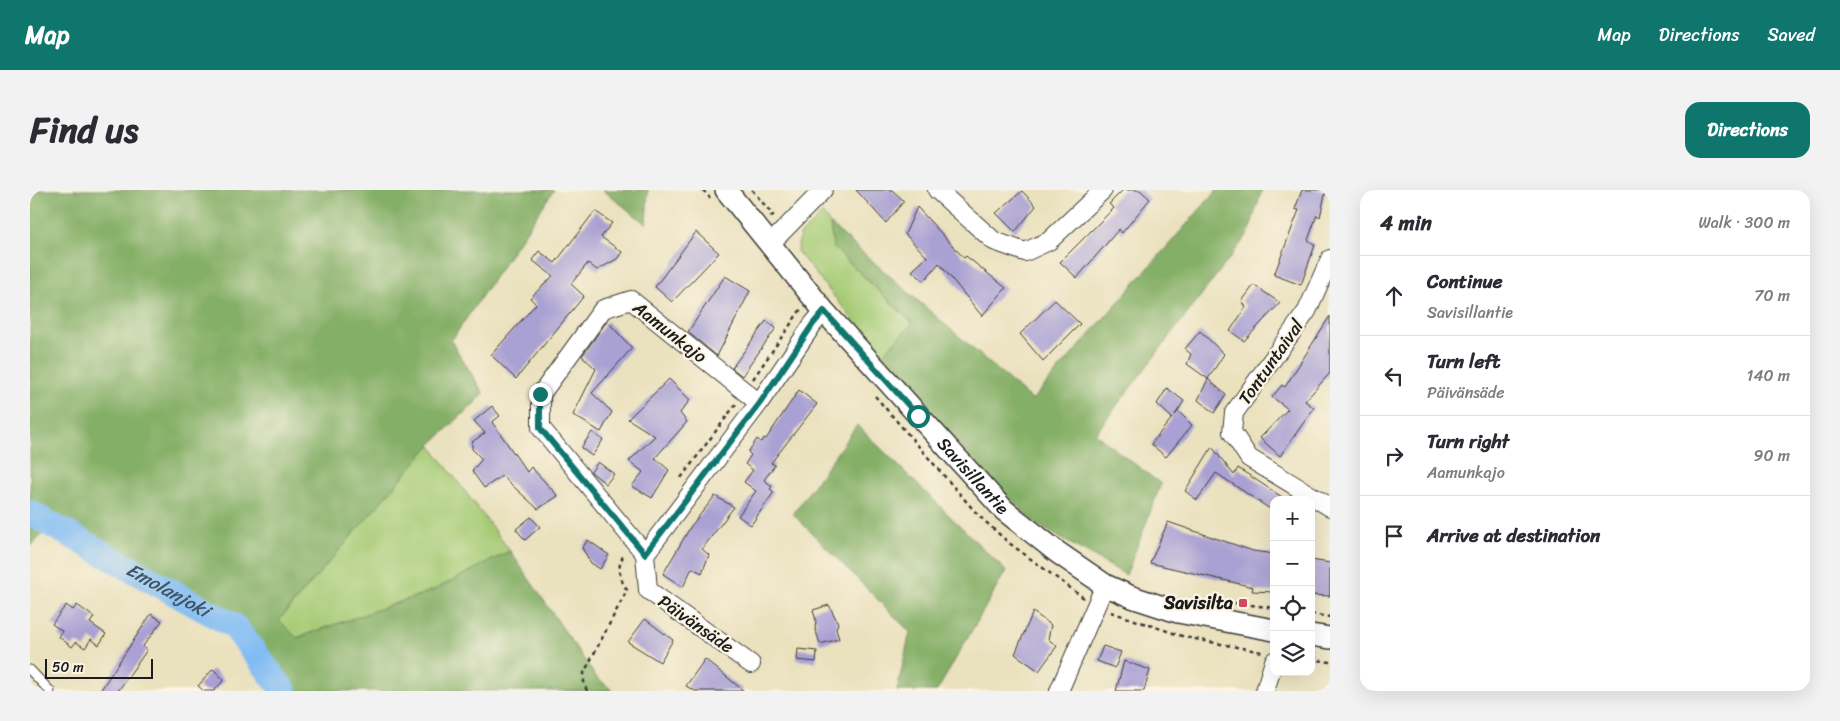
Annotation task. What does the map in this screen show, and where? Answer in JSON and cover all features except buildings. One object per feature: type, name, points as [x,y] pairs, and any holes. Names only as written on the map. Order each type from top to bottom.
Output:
[{"type":"street","name":"Savisillantie","points":[[726,190],[771,243],[824,311],[1004,510],[1057,552],[1105,585],[1132,597],[1178,612],[1270,629]]},
{"type":"street","points":[[771,243],[822,190]]},
{"type":"street","points":[[937,190],[994,241],[1025,252],[1049,241],[1102,190]]},
{"type":"street","name":"Tontuntaival","points":[[1330,260],[1307,311],[1234,413],[1232,432],[1249,458],[1330,507]]},
{"type":"street","name":"Aamunkajo","points":[[645,554],[540,428],[540,394],[603,309],[631,300],[760,403]]},
{"type":"street","points":[[645,554],[760,403],[813,324],[824,311]]},
{"type":"street","name":"Päivänsäde","points":[[645,554],[648,590],[751,664]]},
{"type":"street","points":[[1059,691],[1105,585]]},
{"type":"street","points":[[1315,636],[1330,638]]},
{"type":"street","points":[[1265,691],[1270,674]]},
{"type":"lane","points":[[30,670],[50,691]]},
{"type":"path","points":[[752,190],[773,215]]},
{"type":"path","points":[[587,691],[584,684],[584,673],[627,590]]},
{"type":"path","points":[[1224,602],[1270,608]]},
{"type":"path","points":[[1315,615],[1330,617]]},
{"type":"path","points":[[1315,660],[1330,662]]},
{"type":"green space","points":[[30,190],[554,190],[451,341],[484,394],[430,445],[279,620],[297,638],[434,590],[510,551],[596,677],[613,691],[284,691],[234,626],[53,525],[30,546]]},
{"type":"green space","points":[[603,190],[648,190],[646,224]]},
{"type":"green space","points":[[1217,190],[1262,190],[1248,234],[1095,434],[1161,484],[1126,575],[1036,524],[979,468],[882,355],[913,323],[833,247],[830,224],[1032,400]]},
{"type":"green space","points":[[822,213],[830,224],[833,247],[913,324],[882,355],[797,251],[800,235]]},
{"type":"green space","points":[[857,425],[1006,571],[937,691],[897,691],[910,632],[793,514]]},
{"type":"green space","points":[[430,445],[510,551],[434,590],[296,638],[279,620]]},
{"type":"waterway","name":"Emolanjoki","points":[[30,513],[234,626],[284,691]]},
{"type":"place","name":"Savisilta","points":[[1243,603]]},
{"type":"route","points":[[540,394],[540,428],[645,554],[760,403],[813,324],[824,311],[918,416]]}]
